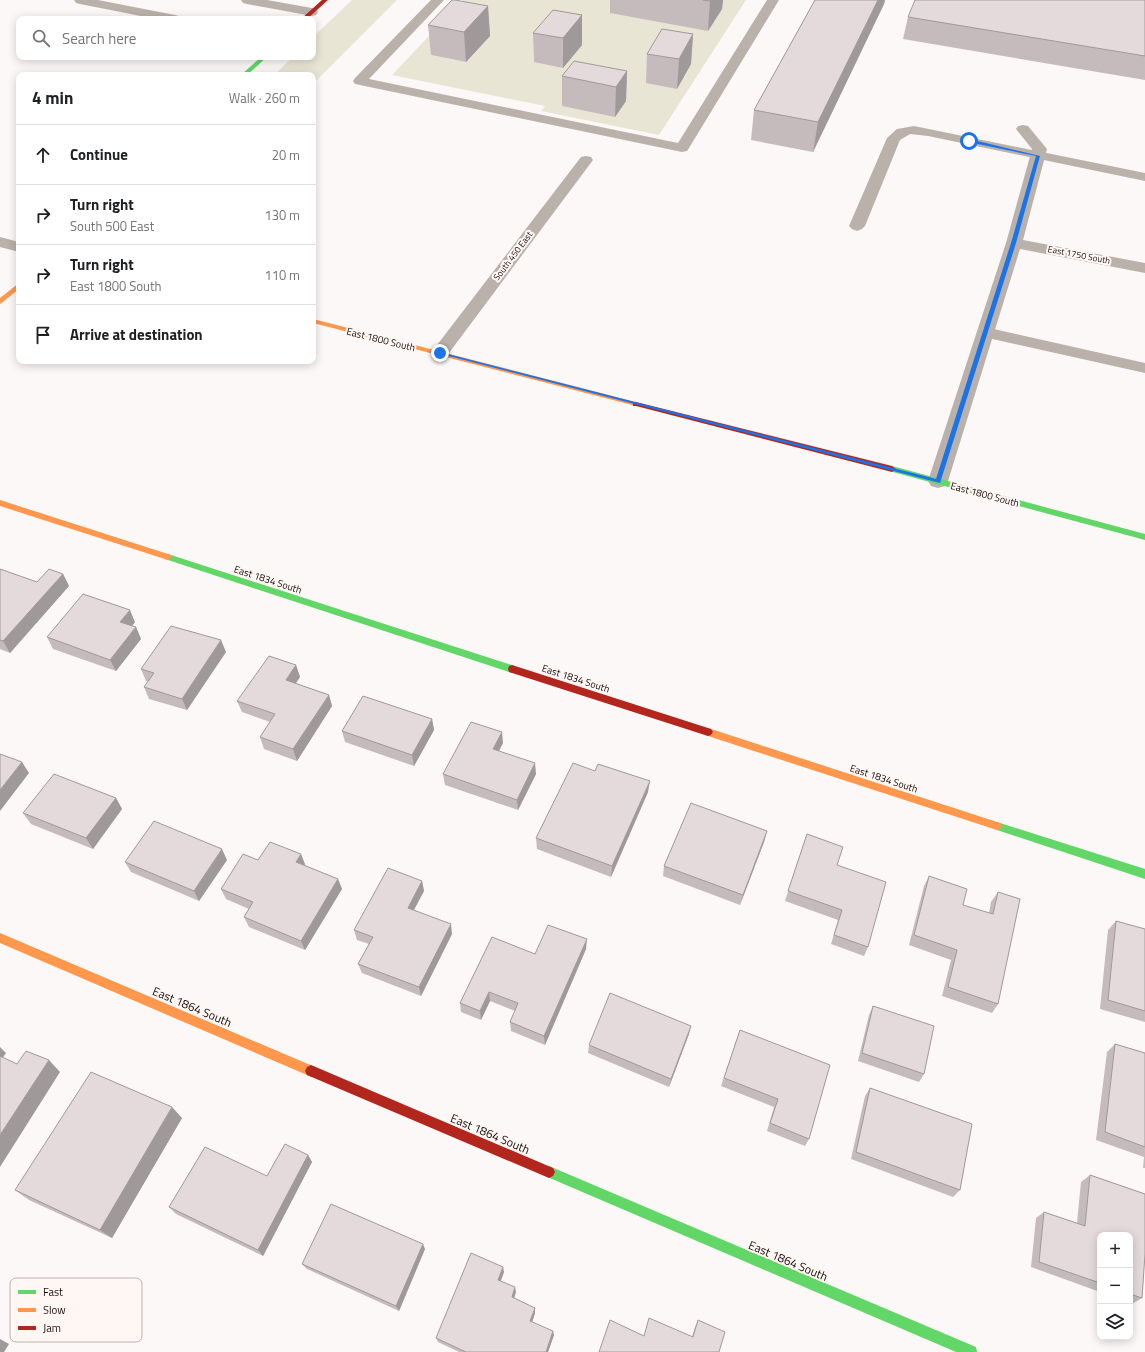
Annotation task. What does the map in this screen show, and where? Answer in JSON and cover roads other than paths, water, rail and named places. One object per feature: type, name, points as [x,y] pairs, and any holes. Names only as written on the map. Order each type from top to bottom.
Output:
[{"type":"street","points":[[308,16],[325,0]]},
{"type":"street","points":[[247,72],[261,60]]},
{"type":"street","points":[[938,481],[1014,243],[1040,149],[1023,129]]},
{"type":"street","name":"South 450 East","points":[[440,353],[586,160]]},
{"type":"street","points":[[0,242],[16,246]]},
{"type":"street","name":"East 1750 South","points":[[1014,243],[1144,268]]},
{"type":"street","points":[[0,302],[16,288]]},
{"type":"street","name":"East 1800 South","points":[[316,323],[440,353],[938,481],[1145,537]]},
{"type":"street","name":"East 1834 South","points":[[0,504],[1145,874]]},
{"type":"street","name":"East 1864 South","points":[[0,938],[971,1352]]},
{"type":"lane","points":[[80,0],[159,16]]},
{"type":"lane","points":[[247,0],[308,16]]},
{"type":"lane","points":[[438,0],[360,81],[682,148],[773,0]]},
{"type":"lane","points":[[858,226],[894,138],[903,130],[917,130],[1145,177]]},
{"type":"lane","points":[[986,332],[1145,368]]}]
